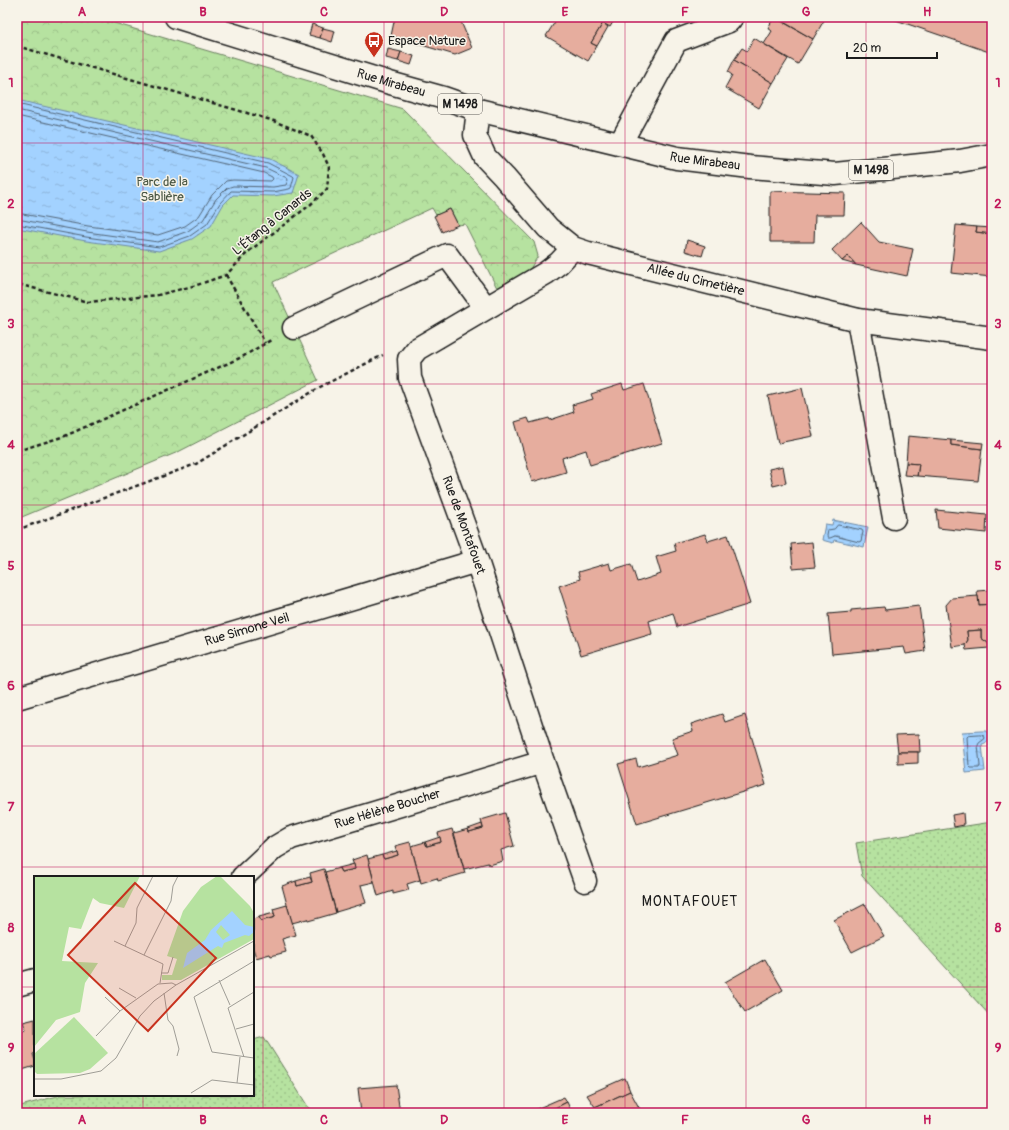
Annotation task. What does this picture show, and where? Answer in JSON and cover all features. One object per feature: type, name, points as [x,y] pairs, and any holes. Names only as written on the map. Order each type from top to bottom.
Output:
[{"type":"street","name":"Rue Mirabeau","points":[[176,17],[390,83],[444,98],[478,110],[677,158],[750,167],[835,174],[960,161],[992,155]]},
{"type":"street","points":[[620,144],[676,41],[729,21],[732,17]]},
{"type":"street","name":"Allée du Cimetière","points":[[478,110],[475,135],[485,157],[548,228],[573,248],[858,320],[992,338]]},
{"type":"street","points":[[409,359],[417,349],[546,273],[559,263],[573,248]]},
{"type":"street","points":[[294,328],[447,255],[486,308]]},
{"type":"street","points":[[858,320],[894,518]]},
{"type":"street","name":"Rue de Montafouet","points":[[409,359],[410,378],[477,561],[584,881]]},
{"type":"street","name":"Rue Simone Veil","points":[[17,698],[477,561]]},
{"type":"street","name":"Rue Hélène Boucher","points":[[245,876],[274,848],[291,838],[543,762]]},
{"type":"street","points":[[17,985],[34,980]]},
{"type":"path","name":"L'Étang à Canards","points":[[17,46],[270,120],[310,136],[323,154],[329,167],[327,189],[310,205],[248,252],[226,276]]},
{"type":"path","points":[[17,284],[88,302],[158,295],[226,276],[265,343]]},
{"type":"path","points":[[17,451],[66,436],[242,357],[294,328]]},
{"type":"path","points":[[17,530],[196,464],[320,387],[386,354],[397,352],[409,359]]},
{"type":"green space","name":"Parc de la Sablière","points":[[17,17],[94,17],[403,109],[534,242],[538,256],[530,269],[498,290],[465,224],[458,225],[450,209],[436,215],[432,208],[273,282],[318,380],[178,452],[17,519]]},
{"type":"green space","points":[[992,822],[992,1018],[862,876],[856,843]]},
{"type":"green space","points":[[264,1037],[312,1113],[17,1113],[17,1107],[57,1096],[254,1096],[254,1040]]},
{"type":"water","points":[[17,100],[270,159],[299,174],[293,193],[273,196],[233,195],[223,205],[211,226],[192,239],[159,251],[86,241],[17,228]]},
{"type":"water","points":[[833,520],[868,527],[864,547],[834,540],[833,543],[822,540],[825,524],[832,525]]},
{"type":"water","points":[[986,731],[989,739],[982,745],[985,771],[966,773],[962,732]]},
{"type":"building","points":[[395,17],[432,17],[439,19],[440,17],[459,17],[472,48],[455,55],[391,36]]},
{"type":"building","points":[[558,17],[616,17],[610,27],[603,23],[591,43],[597,46],[588,61],[546,36]]},
{"type":"building","points":[[774,17],[813,39],[798,64],[764,44],[772,31],[768,28]]},
{"type":"building","points":[[775,17],[826,17],[813,39]]},
{"type":"building","points":[[894,17],[992,17],[992,53],[893,19]]},
{"type":"building","points":[[603,23],[608,27],[597,46],[591,43]]},
{"type":"building","points":[[312,24],[323,28],[320,38],[309,35]]},
{"type":"building","points":[[323,28],[335,31],[332,42],[320,38]]},
{"type":"building","points":[[754,38],[788,59],[773,83],[734,60],[742,48],[747,51]]},
{"type":"building","points":[[388,49],[401,52],[398,61],[386,58]]},
{"type":"building","points":[[401,52],[414,56],[411,65],[398,61]]},
{"type":"building","points":[[734,60],[773,83],[759,108],[725,88],[732,75],[728,72]]},
{"type":"building","points":[[770,191],[845,193],[844,215],[815,215],[814,242],[770,242]]},
{"type":"building","points":[[450,209],[458,225],[442,232],[434,216]]},
{"type":"building","points":[[861,222],[879,242],[913,249],[907,276],[856,265],[848,256],[842,261],[832,250]]},
{"type":"building","points":[[956,225],[977,227],[976,232],[992,234],[992,277],[951,273]]},
{"type":"building","points":[[977,227],[992,228],[992,234],[976,232]]},
{"type":"building","points":[[687,240],[705,246],[702,256],[685,251]]},
{"type":"building","points":[[848,256],[856,265],[842,261]]},
{"type":"building","points":[[622,384],[624,390],[644,384],[662,443],[590,465],[586,450],[562,458],[566,472],[532,482],[515,422],[528,418],[530,423],[549,418],[550,420],[574,412],[572,405],[593,399],[591,394]]},
{"type":"building","points":[[802,388],[813,436],[778,443],[768,396]]},
{"type":"building","points":[[908,436],[951,440],[951,445],[982,449],[978,481],[917,476],[919,464],[906,463]]},
{"type":"building","points":[[951,440],[983,443],[982,449],[951,445]]},
{"type":"building","points":[[906,463],[919,464],[917,476],[904,475]]},
{"type":"building","points":[[783,466],[786,483],[773,486],[769,469]]},
{"type":"building","points":[[936,510],[987,515],[986,533],[938,528]]},
{"type":"building","points":[[705,534],[708,541],[728,535],[750,604],[677,627],[673,613],[649,621],[652,634],[581,655],[559,586],[580,579],[578,572],[609,563],[611,570],[631,564],[637,582],[661,574],[656,557],[676,551],[674,543]]},
{"type":"building","points":[[812,542],[815,567],[793,569],[791,544]]},
{"type":"building","points":[[992,590],[992,604],[979,605],[977,591]]},
{"type":"building","points":[[978,596],[979,605],[992,604],[992,643],[988,643],[981,638],[981,630],[967,631],[968,640],[965,645],[952,647],[946,605],[952,598]]},
{"type":"building","points":[[919,606],[925,651],[906,654],[904,647],[832,654],[828,614],[884,607],[885,610]]},
{"type":"building","points":[[981,630],[981,638],[988,643],[989,648],[966,650],[965,645],[968,640],[967,631]]},
{"type":"building","points":[[722,714],[725,722],[745,715],[766,785],[637,824],[618,764],[636,759],[638,767],[678,755],[672,738],[693,731],[691,724]]},
{"type":"building","points":[[919,734],[920,752],[898,752],[896,735]]},
{"type":"building","points":[[898,752],[918,752],[918,763],[898,764]]},
{"type":"building","points":[[505,813],[514,846],[501,850],[503,861],[464,869],[454,833],[468,829],[469,832],[483,828],[481,820]]},
{"type":"building","points":[[963,813],[964,825],[954,827],[952,815]]},
{"type":"building","points":[[482,824],[483,828],[469,832],[468,829]]},
{"type":"building","points":[[452,829],[465,873],[438,881],[437,878],[421,883],[411,846],[425,842],[427,846],[441,842],[438,833]]},
{"type":"building","points":[[440,837],[441,842],[427,846],[425,842]]},
{"type":"building","points":[[410,842],[420,880],[407,884],[409,890],[393,894],[393,891],[378,896],[368,859],[382,855],[384,859],[398,855],[395,846]]},
{"type":"building","points":[[397,851],[398,855],[384,859],[382,855]]},
{"type":"building","points":[[367,855],[374,882],[361,885],[366,903],[336,912],[325,872],[339,868],[341,872],[355,869],[352,860]]},
{"type":"building","points":[[354,864],[355,869],[341,872],[339,868]]},
{"type":"building","points":[[324,869],[336,913],[308,921],[307,919],[292,923],[282,886],[296,881],[297,886],[312,882],[310,873]]},
{"type":"building","points":[[310,877],[312,882],[297,886],[296,881]]},
{"type":"building","points":[[865,904],[884,936],[852,952],[834,920]]},
{"type":"building","points":[[287,905],[296,935],[282,939],[286,952],[256,958],[254,951],[254,919],[259,917],[261,921],[275,917],[273,909]]},
{"type":"building","points":[[274,913],[275,917],[261,921],[259,917]]},
{"type":"building","points":[[765,959],[783,990],[745,1012],[725,982]]},
{"type":"building","points":[[34,1019],[34,1066],[22,1070],[21,1068],[17,1069],[17,1033],[26,1030],[23,1022]]},
{"type":"building","points":[[625,1078],[630,1091],[595,1107],[587,1095]]},
{"type":"building","points":[[396,1085],[400,1113],[361,1113],[358,1088]]},
{"type":"building","points":[[630,1091],[642,1113],[584,1113],[595,1107]]},
{"type":"building","points":[[564,1097],[567,1102],[545,1113],[541,1107]]},
{"type":"building","points":[[567,1102],[572,1113],[545,1113]]},
{"type":"building","points":[[541,1107],[545,1113],[528,1113]]},
{"type":"place","name":"Espace Nature","points":[[374,58]]},
{"type":"district","name":"MONTAFOUET","points":[[690,901]]}]
